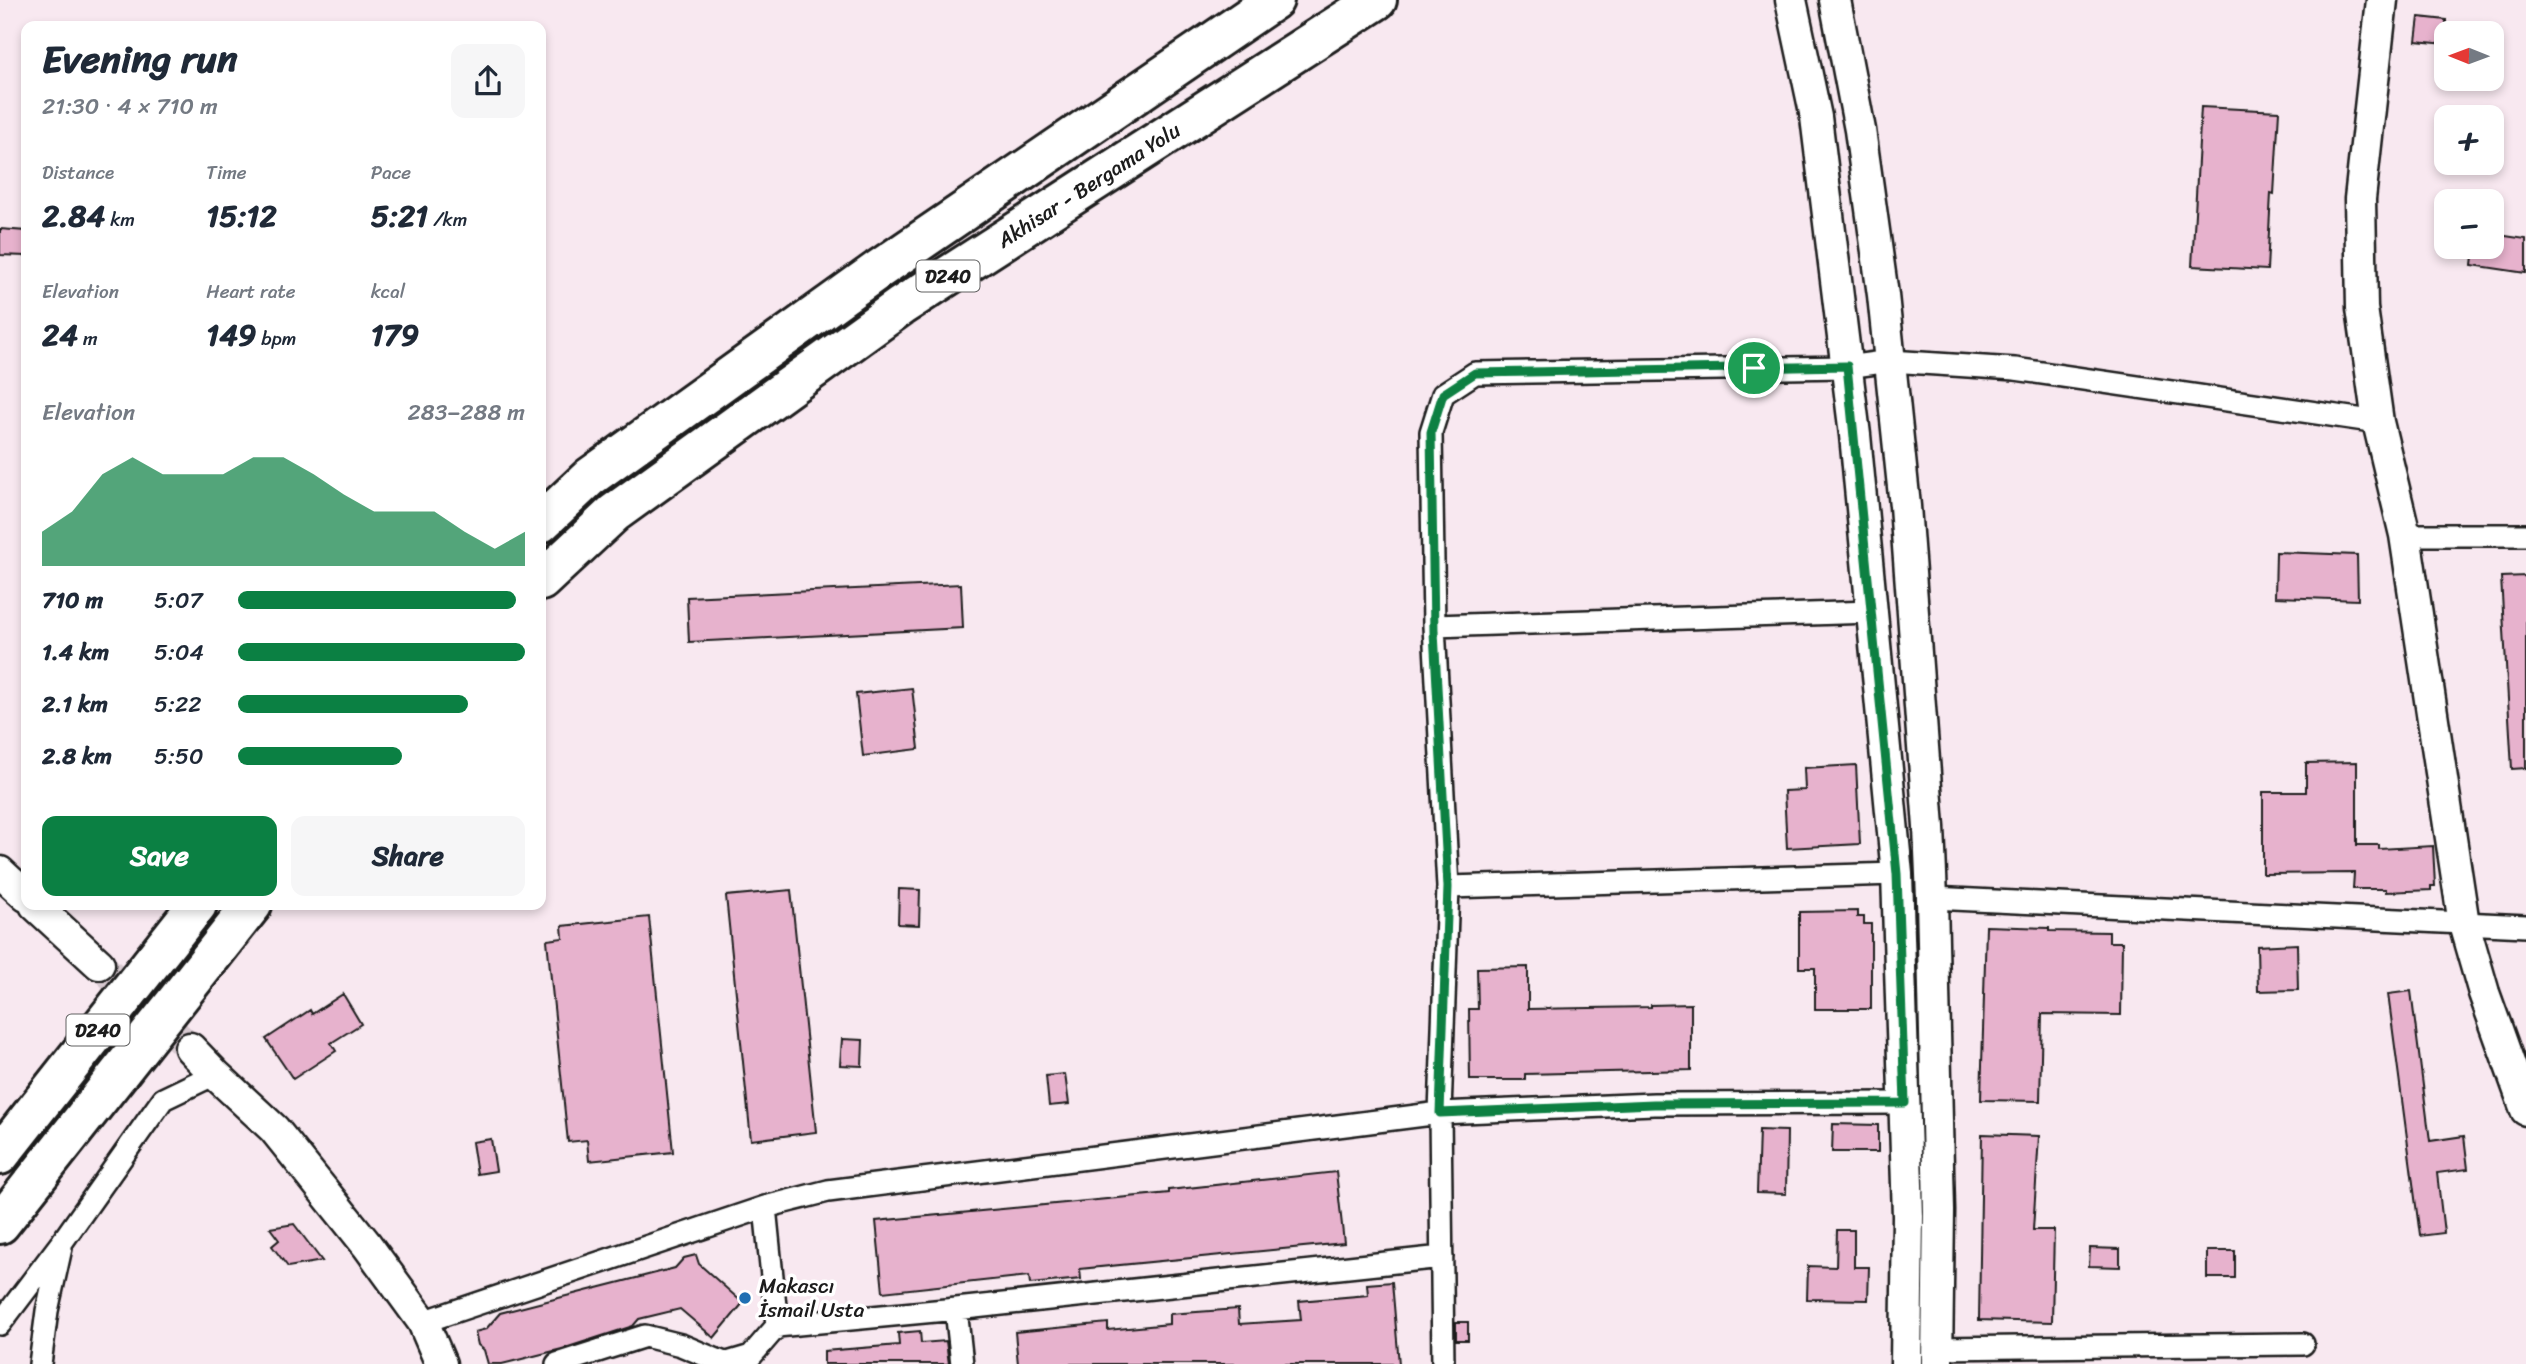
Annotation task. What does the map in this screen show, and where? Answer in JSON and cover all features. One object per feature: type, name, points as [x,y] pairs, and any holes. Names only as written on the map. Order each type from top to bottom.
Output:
[{"type":"highway","name":"D240","points":[[546,518],[590,477],[878,270],[1274,0]]},
{"type":"highway","name":"Akhisar - Bergama Yolu","points":[[546,576],[614,513],[901,306],[1377,0]]},
{"type":"highway","name":"D240","points":[[0,1155],[193,910]]},
{"type":"highway","name":"D240","points":[[0,1224],[248,910]]},
{"type":"main road","points":[[1791,0],[1816,117],[1847,366],[1897,874],[1908,1216],[1906,1364]]},
{"type":"main road","points":[[1835,0],[1860,130],[1890,361],[1905,506],[1932,898],[1939,1211],[1937,1356]]},
{"type":"main road","points":[[2382,0],[2360,200],[2362,308],[2378,422],[2405,535],[2464,924],[2484,993],[2516,1055],[2526,1110]]},
{"type":"main road","points":[[0,872],[21,892]]},
{"type":"main road","points":[[40,910],[99,964]]},
{"type":"main road","points":[[190,1048],[274,1129],[367,1245],[423,1322],[441,1364]]},
{"type":"street","points":[[1443,1364],[1440,1113],[1448,887],[1434,626],[1431,432],[1443,394],[1475,373],[1847,366],[1890,361],[2015,369],[2378,422]]},
{"type":"street","points":[[2405,535],[2526,535]]},
{"type":"street","points":[[1434,626],[1872,612]]},
{"type":"street","points":[[1448,887],[1897,874]]},
{"type":"street","points":[[1932,898],[2526,926]]},
{"type":"street","points":[[0,1324],[62,1242],[163,1099],[215,1074]]},
{"type":"street","points":[[423,1322],[765,1207],[828,1191],[1440,1113],[1654,1104],[1905,1103]]},
{"type":"street","points":[[765,1207],[777,1326]]},
{"type":"street","points":[[40,1364],[47,1311],[62,1242]]},
{"type":"street","points":[[557,1364],[645,1336],[681,1345],[724,1363],[751,1356],[777,1326],[1442,1257]]},
{"type":"street","points":[[956,1309],[962,1364]]},
{"type":"street","points":[[1937,1356],[2303,1344]]},
{"type":"building","points":[[2419,17],[2446,20],[2434,21],[2434,43],[2416,41]]},
{"type":"building","points":[[2201,107],[2279,111],[2267,270],[2192,266]]},
{"type":"building","points":[[0,229],[21,231],[21,256],[0,255]]},
{"type":"building","points":[[2504,236],[2526,239],[2526,273],[2472,265],[2473,259],[2504,259]]},
{"type":"building","points":[[2276,552],[2357,555],[2358,600],[2275,597]]},
{"type":"building","points":[[2526,576],[2526,768],[2512,769],[2501,577]]},
{"type":"building","points":[[961,584],[963,628],[689,642],[687,597]]},
{"type":"building","points":[[912,688],[919,749],[863,756],[856,694]]},
{"type":"building","points":[[2357,762],[2357,845],[2379,845],[2379,849],[2433,846],[2435,886],[2431,886],[2431,890],[2386,892],[2386,889],[2353,889],[2354,873],[2263,874],[2263,792],[2306,792],[2306,763]]},
{"type":"building","points":[[1856,765],[1860,844],[1787,848],[1784,791],[1805,790],[1804,768]]},
{"type":"building","points":[[899,889],[920,890],[919,925],[898,924]]},
{"type":"building","points":[[791,890],[816,1132],[751,1140],[726,896]]},
{"type":"building","points":[[1857,911],[1857,917],[1864,917],[1864,924],[1871,924],[1871,1009],[1815,1009],[1815,968],[1799,968],[1799,912]]},
{"type":"building","points":[[649,917],[673,1152],[589,1161],[587,1140],[568,1142],[547,940],[563,938],[562,926]]},
{"type":"building","points":[[1986,926],[2109,932],[2109,942],[2122,942],[2121,1015],[2042,1014],[2040,1101],[1981,1100]]},
{"type":"building","points":[[2297,944],[2298,990],[2258,991],[2257,946]]},
{"type":"building","points":[[1528,967],[1528,1009],[1691,1004],[1691,1070],[1525,1074],[1525,1080],[1470,1080],[1469,1009],[1478,1009],[1477,968]]},
{"type":"building","points":[[2411,991],[2430,1141],[2464,1136],[2468,1169],[2437,1173],[2444,1233],[2420,1236],[2388,994]]},
{"type":"building","points":[[343,994],[361,1024],[331,1043],[336,1051],[293,1079],[266,1039],[310,1010],[312,1014]]},
{"type":"building","points":[[842,1039],[863,1040],[862,1066],[840,1065]]},
{"type":"building","points":[[1065,1074],[1069,1104],[1049,1106],[1046,1076]]},
{"type":"building","points":[[1833,1124],[1878,1125],[1878,1152],[1832,1152]]},
{"type":"building","points":[[1759,1130],[1787,1131],[1786,1194],[1757,1193]]},
{"type":"building","points":[[1982,1134],[2039,1136],[2033,1230],[2054,1230],[2052,1322],[1979,1320]]},
{"type":"building","points":[[491,1139],[496,1171],[477,1174],[472,1142]]},
{"type":"building","points":[[1336,1172],[1344,1243],[1080,1269],[1081,1279],[1030,1284],[1029,1276],[883,1292],[876,1221],[1169,1193],[1169,1190]]},
{"type":"building","points":[[294,1224],[322,1261],[288,1267],[272,1246],[279,1240],[270,1228]]},
{"type":"building","points":[[1837,1230],[1854,1230],[1854,1267],[1869,1267],[1868,1300],[1807,1299],[1808,1266],[1836,1267]]},
{"type":"building","points":[[2090,1248],[2120,1249],[2120,1267],[2089,1266]]},
{"type":"building","points":[[2207,1251],[2235,1251],[2235,1278],[2207,1278]]},
{"type":"building","points":[[696,1255],[699,1264],[743,1303],[714,1338],[680,1309],[639,1319],[633,1326],[562,1349],[502,1364],[488,1364],[484,1350],[478,1345],[475,1332],[486,1329],[500,1313],[675,1268],[684,1258]]},
{"type":"building","points":[[1392,1282],[1399,1364],[1018,1364],[1015,1332],[1108,1323],[1108,1330],[1169,1324],[1169,1314],[1238,1309],[1239,1324],[1301,1320],[1299,1301],[1368,1295],[1367,1284]]},
{"type":"building","points":[[1456,1322],[1468,1322],[1468,1340],[1456,1340]]},
{"type":"building","points":[[920,1331],[921,1343],[946,1341],[949,1364],[824,1364],[824,1351],[899,1345],[898,1333]]},
{"type":"tunnel","points":[[99,964],[190,1048]]},
{"type":"place","name":"Makascı İsmail Usta","points":[[745,1298]]},
{"type":"route","points":[[1847,366],[1897,874],[1905,1103],[1654,1104],[1440,1113],[1448,887],[1434,632],[1431,432],[1443,394],[1475,373],[1754,368],[1847,366]]}]
